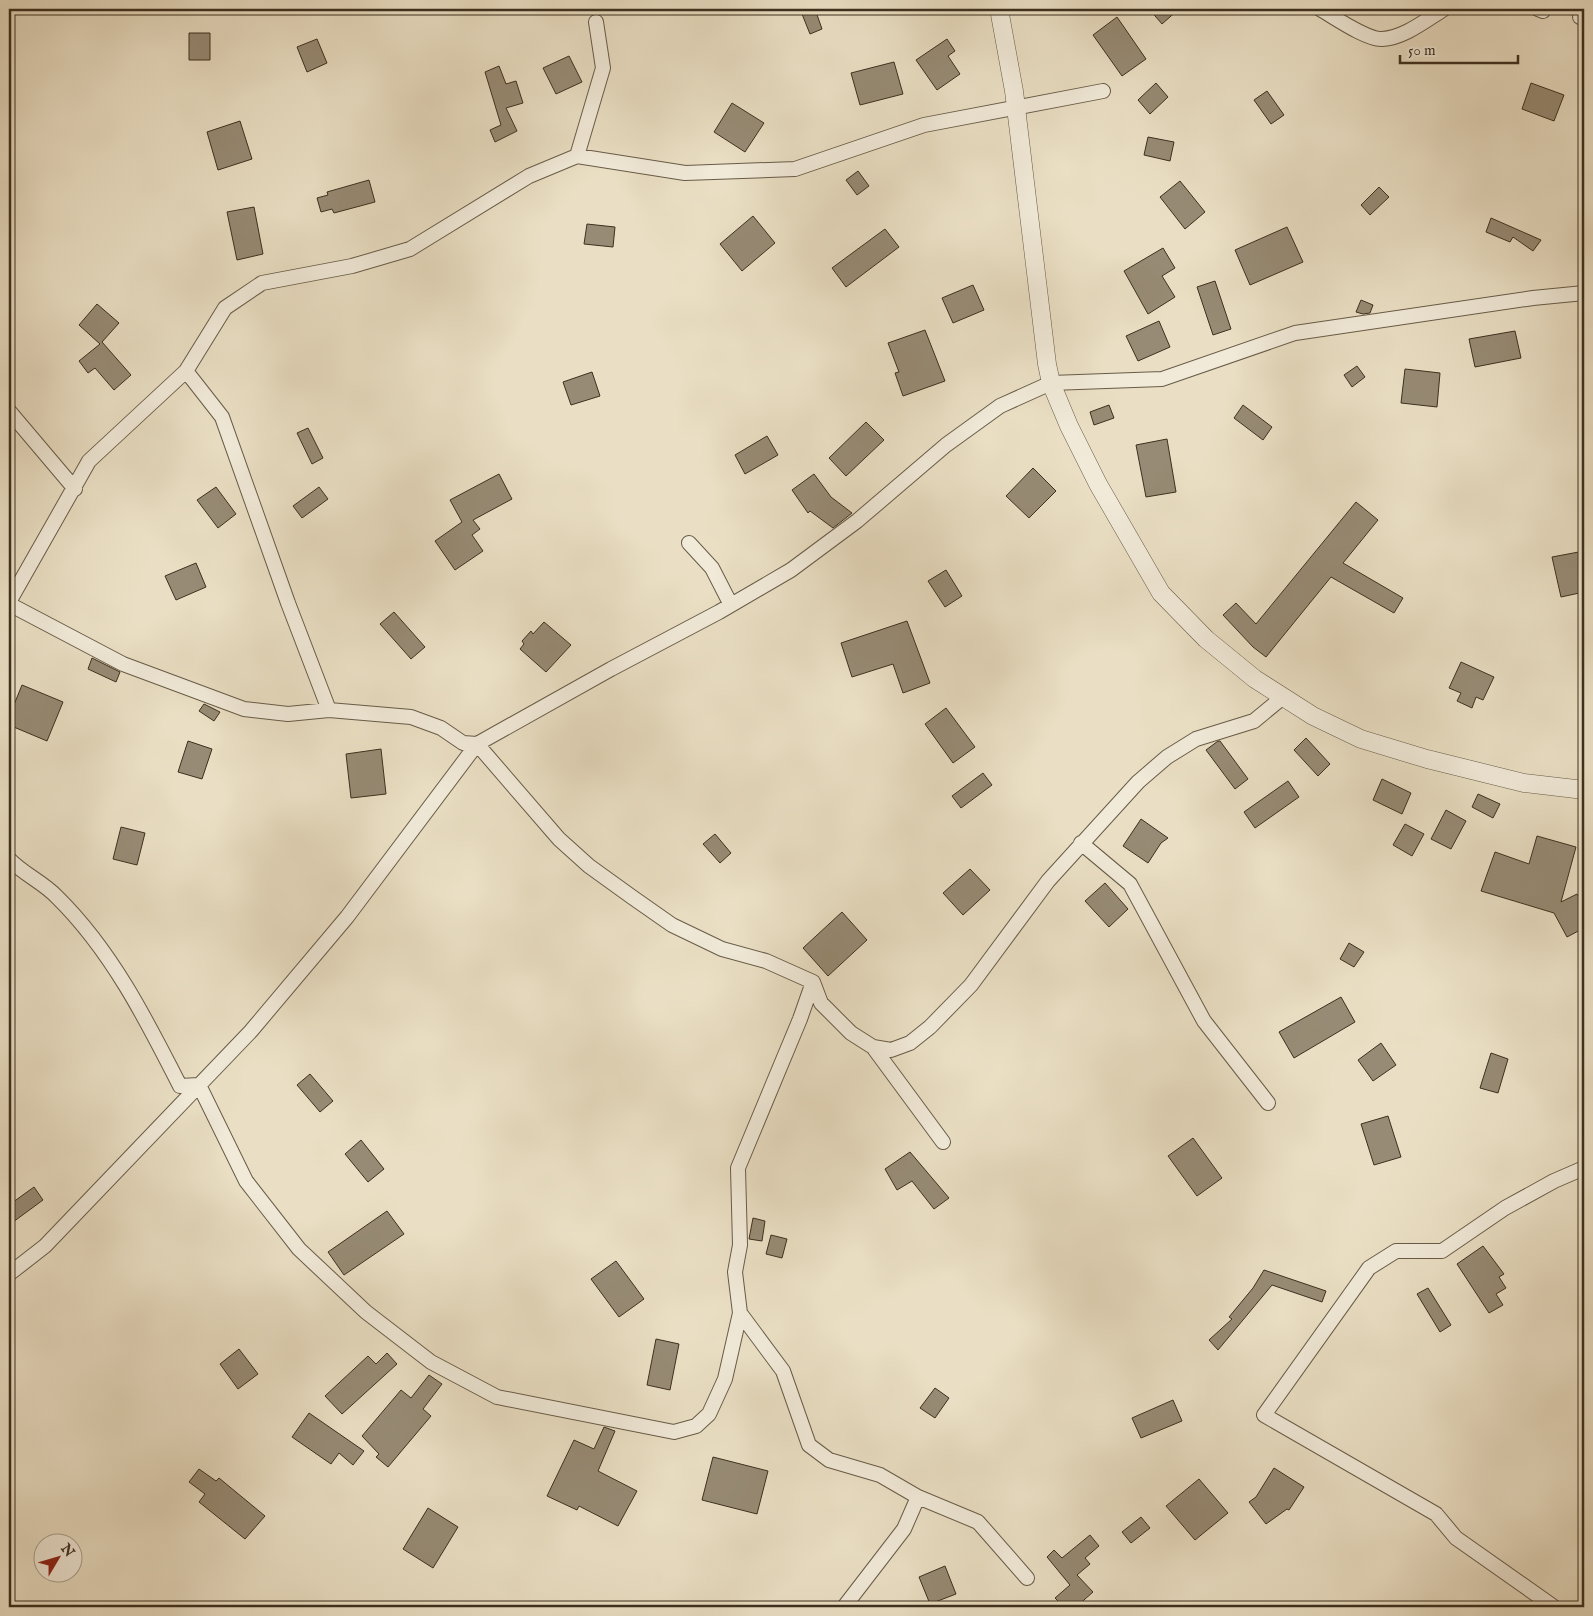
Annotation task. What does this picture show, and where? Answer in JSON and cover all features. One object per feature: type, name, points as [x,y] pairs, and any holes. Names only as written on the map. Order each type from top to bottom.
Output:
[{"type":"street","points":[[999,9],[1016,108],[1047,364],[1051,383],[1098,484],[1161,593],[1206,639],[1255,679],[1313,716],[1361,739],[1427,759],[1524,783],[1584,790]]},
{"type":"street","points":[[1320,9],[1362,32],[1381,39],[1406,32],[1444,9]]},
{"type":"street","points":[[577,156],[603,68],[596,22]]},
{"type":"street","points":[[943,1142],[873,1047],[851,1033],[821,1003],[812,982],[766,961],[722,949],[672,925],[632,897],[589,866],[559,839],[477,744],[463,743],[441,728],[411,717],[329,710],[288,714],[244,709],[123,664],[9,603],[90,460],[186,371],[225,308],[262,283],[352,266],[410,249],[529,176],[577,156],[685,173],[795,169],[924,125],[1103,92]]},
{"type":"street","points":[[9,1274],[45,1246],[251,1031],[347,917],[477,744],[731,605],[791,570],[857,521],[946,444],[1000,406],[1051,383],[1162,379],[1295,333],[1534,298],[1584,293]]},
{"type":"street","points":[[186,371],[222,417],[288,603],[329,710]]},
{"type":"street","points":[[9,411],[75,488]]},
{"type":"street","points":[[689,543],[712,568],[731,605]]},
{"type":"street","points":[[873,1047],[891,1050],[910,1043],[930,1027],[972,985],[1048,881],[1138,782],[1167,757],[1196,739],[1254,721],[1283,697]]},
{"type":"street","points":[[1081,844],[1130,884],[1204,1021],[1268,1103]]},
{"type":"street","points":[[9,859],[56,896],[77,919],[118,973],[147,1022],[180,1086],[199,1085]]},
{"type":"street","points":[[199,1085],[246,1181],[299,1249],[366,1312],[431,1362],[497,1397],[674,1432],[696,1426],[709,1414],[725,1379],[740,1313],[735,1272],[740,1245],[738,1168],[800,1019],[812,982]]},
{"type":"street","points":[[1554,1607],[1456,1538],[1436,1514],[1264,1415],[1369,1268],[1396,1251],[1442,1251],[1505,1208],[1554,1181],[1584,1168]]},
{"type":"street","points":[[740,1313],[783,1371],[808,1444],[829,1460],[880,1475],[918,1497],[978,1522],[1027,1578]]},
{"type":"street","points":[[844,1607],[904,1529],[918,1497]]},
{"type":"building","points":[[800,9],[815,9],[822,29],[810,34]]},
{"type":"building","points":[[1149,9],[1179,9],[1162,24]]},
{"type":"building","points":[[1117,17],[1146,59],[1122,76],[1093,35]]},
{"type":"building","points":[[189,33],[210,33],[210,60],[189,60]]},
{"type":"building","points":[[317,39],[327,63],[307,72],[297,47]]},
{"type":"building","points":[[947,39],[955,51],[948,56],[960,74],[937,90],[916,60]]},
{"type":"building","points":[[569,56],[582,82],[556,94],[543,68]]},
{"type":"building","points":[[894,62],[903,94],[860,105],[851,73]]},
{"type":"building","points":[[499,66],[506,84],[516,81],[523,103],[506,108],[517,131],[495,142],[490,130],[501,125],[485,72]]},
{"type":"building","points":[[1156,83],[1168,97],[1150,114],[1138,100]]},
{"type":"building","points":[[1531,83],[1564,95],[1554,121],[1522,109]]},
{"type":"building","points":[[1267,91],[1284,115],[1271,124],[1254,100]]},
{"type":"building","points":[[732,103],[764,123],[745,152],[714,132]]},
{"type":"building","points":[[240,121],[252,159],[218,170],[207,132]]},
{"type":"building","points":[[1148,137],[1174,142],[1170,161],[1144,155]]},
{"type":"building","points":[[858,171],[869,186],[857,195],[846,180]]},
{"type":"building","points":[[369,180],[375,202],[334,213],[332,209],[321,212],[317,198],[328,195],[327,192]]},
{"type":"building","points":[[1180,181],[1205,212],[1185,229],[1160,197]]},
{"type":"building","points":[[1379,187],[1389,197],[1370,215],[1361,205]]},
{"type":"building","points":[[254,207],[263,254],[237,260],[227,212]]},
{"type":"building","points":[[753,216],[775,243],[742,271],[720,244]]},
{"type":"building","points":[[1491,218],[1541,240],[1533,251],[1513,237],[1510,242],[1486,232]]},
{"type":"building","points":[[587,224],[615,227],[613,247],[584,244]]},
{"type":"building","points":[[1287,227],[1303,262],[1250,285],[1235,250]]},
{"type":"building","points":[[885,229],[899,247],[846,287],[832,268]]},
{"type":"building","points":[[1163,248],[1175,268],[1162,276],[1175,297],[1148,314],[1124,271]]},
{"type":"building","points":[[1215,281],[1231,329],[1213,335],[1197,287]]},
{"type":"building","points":[[973,285],[984,310],[953,323],[942,298]]},
{"type":"building","points":[[1361,300],[1373,305],[1370,313],[1356,312]]},
{"type":"building","points":[[97,304],[119,323],[102,342],[131,375],[114,390],[95,368],[88,373],[79,361],[100,344],[79,325]]},
{"type":"building","points":[[1159,321],[1170,347],[1138,361],[1126,336]]},
{"type":"building","points":[[925,330],[945,381],[903,396],[895,373],[899,372],[888,343]]},
{"type":"building","points":[[1515,331],[1521,358],[1475,367],[1469,339]]},
{"type":"building","points":[[1357,366],[1365,377],[1352,387],[1344,375]]},
{"type":"building","points":[[1405,369],[1440,373],[1437,407],[1401,403]]},
{"type":"building","points":[[592,372],[600,396],[571,405],[563,382]]},
{"type":"building","points":[[1109,405],[1114,418],[1094,425],[1090,412]]},
{"type":"building","points":[[1243,405],[1272,427],[1263,440],[1234,418]]},
{"type":"building","points":[[866,422],[884,440],[846,476],[829,458]]},
{"type":"building","points":[[308,428],[323,458],[312,464],[297,433]]},
{"type":"building","points":[[767,436],[778,455],[745,474],[735,455]]},
{"type":"building","points":[[1167,439],[1176,492],[1146,497],[1136,445]]},
{"type":"building","points":[[1033,468],[1056,491],[1029,518],[1006,496]]},
{"type":"building","points":[[499,474],[512,499],[473,520],[480,529],[472,535],[483,551],[455,570],[435,541],[462,522],[450,500]]},
{"type":"building","points":[[814,474],[831,497],[852,513],[833,528],[810,511],[808,513],[792,490]]},
{"type":"building","points":[[216,487],[236,514],[218,528],[197,500]]},
{"type":"building","points":[[319,487],[328,499],[302,518],[293,506]]},
{"type":"building","points":[[1356,502],[1378,520],[1343,563],[1403,598],[1394,613],[1331,577],[1266,657],[1253,647],[1223,615],[1236,603],[1256,624]]},
{"type":"building","points":[[1584,551],[1584,592],[1561,597],[1552,557]]},
{"type":"building","points":[[196,563],[206,587],[176,600],[165,576]]},
{"type":"building","points":[[946,570],[962,596],[945,607],[928,581]]},
{"type":"building","points":[[394,612],[425,647],[411,659],[380,624]]},
{"type":"building","points":[[907,621],[930,683],[903,693],[893,664],[852,677],[841,643]]},
{"type":"building","points":[[544,622],[571,645],[546,672],[520,649],[524,644],[522,641],[531,631],[533,634]]},
{"type":"building","points":[[92,658],[120,672],[116,682],[88,669]]},
{"type":"building","points":[[1461,662],[1494,677],[1483,700],[1476,697],[1472,708],[1457,701],[1461,693],[1449,688]]},
{"type":"building","points":[[22,685],[63,702],[47,741],[9,725],[9,717]]},
{"type":"building","points":[[204,704],[220,712],[214,721],[199,711]]},
{"type":"building","points":[[946,708],[975,747],[953,763],[925,724]]},
{"type":"building","points":[[1306,738],[1330,764],[1318,776],[1294,750]]},
{"type":"building","points":[[188,741],[212,749],[202,779],[178,772]]},
{"type":"building","points":[[1220,741],[1248,779],[1235,789],[1206,750]]},
{"type":"building","points":[[381,749],[386,794],[351,798],[346,754]]},
{"type":"building","points":[[983,773],[992,785],[961,808],[952,796]]},
{"type":"building","points":[[1382,779],[1411,793],[1402,814],[1373,800]]},
{"type":"building","points":[[1288,781],[1299,797],[1255,828],[1244,812]]},
{"type":"building","points":[[1478,794],[1500,804],[1493,818],[1472,807]]},
{"type":"building","points":[[1446,810],[1466,821],[1451,849],[1431,839]]},
{"type":"building","points":[[1141,819],[1168,838],[1161,843],[1148,863],[1123,846]]},
{"type":"building","points":[[1405,824],[1424,834],[1412,856],[1393,845]]},
{"type":"building","points":[[121,827],[145,833],[137,865],[113,859]]},
{"type":"building","points":[[715,834],[731,853],[720,863],[703,844]]},
{"type":"building","points":[[1537,836],[1576,847],[1561,902],[1577,894],[1584,907],[1584,928],[1567,937],[1554,913],[1481,891],[1495,852],[1529,864]]},
{"type":"building","points":[[970,869],[990,890],[963,915],[943,893]]},
{"type":"building","points":[[1105,883],[1128,909],[1109,927],[1085,901]]},
{"type":"building","points":[[842,912],[867,940],[828,976],[803,948]]},
{"type":"building","points":[[1349,943],[1364,952],[1354,967],[1340,959]]},
{"type":"building","points":[[1341,997],[1355,1022],[1294,1058],[1279,1032]]},
{"type":"building","points":[[1381,1043],[1396,1065],[1373,1081],[1358,1060]]},
{"type":"building","points":[[1491,1053],[1508,1059],[1498,1093],[1480,1088]]},
{"type":"building","points":[[310,1074],[333,1101],[320,1112],[297,1085]]},
{"type":"building","points":[[1388,1116],[1401,1157],[1374,1165],[1361,1124]]},
{"type":"building","points":[[1193,1138],[1222,1178],[1197,1196],[1168,1156]]},
{"type":"building","points":[[361,1140],[384,1169],[368,1182],[345,1154]]},
{"type":"building","points":[[910,1152],[949,1198],[934,1209],[912,1181],[897,1190],[885,1169]]},
{"type":"building","points":[[34,1187],[43,1200],[9,1225],[9,1205]]},
{"type":"building","points":[[387,1211],[404,1234],[344,1275],[328,1252]]},
{"type":"building","points":[[753,1218],[765,1221],[762,1241],[749,1239]]},
{"type":"building","points":[[771,1235],[787,1239],[782,1258],[766,1254]]},
{"type":"building","points":[[1483,1246],[1504,1274],[1499,1277],[1506,1288],[1496,1294],[1503,1305],[1489,1313],[1457,1264]]},
{"type":"building","points":[[616,1261],[644,1299],[619,1317],[591,1279]]},
{"type":"building","points":[[1264,1270],[1326,1291],[1322,1302],[1272,1285],[1218,1350],[1209,1340],[1232,1319],[1229,1317],[1253,1288]]},
{"type":"building","points":[[1428,1288],[1451,1325],[1440,1332],[1417,1294]]},
{"type":"building","points":[[656,1339],[679,1344],[670,1390],[647,1385]]},
{"type":"building","points":[[239,1349],[258,1374],[238,1389],[220,1364]]},
{"type":"building","points":[[387,1353],[397,1364],[342,1414],[325,1396],[368,1356],[376,1364]]},
{"type":"building","points":[[429,1375],[442,1384],[423,1409],[431,1416],[388,1467],[376,1457],[379,1454],[362,1436],[401,1390],[411,1398]]},
{"type":"building","points":[[935,1388],[949,1398],[935,1418],[920,1408]]},
{"type":"building","points":[[1173,1400],[1182,1421],[1141,1438],[1132,1418]]},
{"type":"building","points":[[309,1413],[364,1451],[353,1465],[339,1453],[331,1464],[292,1437]]},
{"type":"building","points":[[604,1427],[615,1431],[598,1471],[637,1491],[618,1526],[579,1506],[577,1510],[547,1496],[574,1440],[594,1449]]},
{"type":"building","points":[[713,1457],[768,1471],[757,1514],[702,1500]]},
{"type":"building","points":[[1274,1468],[1304,1487],[1289,1510],[1287,1509],[1266,1524],[1249,1502],[1256,1497]]},
{"type":"building","points":[[199,1469],[216,1481],[219,1478],[265,1516],[245,1539],[199,1502],[205,1494],[189,1482]]},
{"type":"building","points":[[1199,1479],[1228,1513],[1195,1540],[1166,1506]]},
{"type":"building","points":[[428,1508],[458,1527],[433,1568],[403,1549]]},
{"type":"building","points":[[1141,1517],[1150,1528],[1131,1543],[1122,1532]]},
{"type":"building","points":[[1090,1535],[1099,1546],[1085,1558],[1090,1564],[1077,1575],[1093,1592],[1076,1607],[1064,1607],[1055,1598],[1070,1585],[1047,1557],[1054,1550],[1062,1558]]},
{"type":"building","points":[[945,1566],[956,1594],[930,1604],[919,1577]]}]
